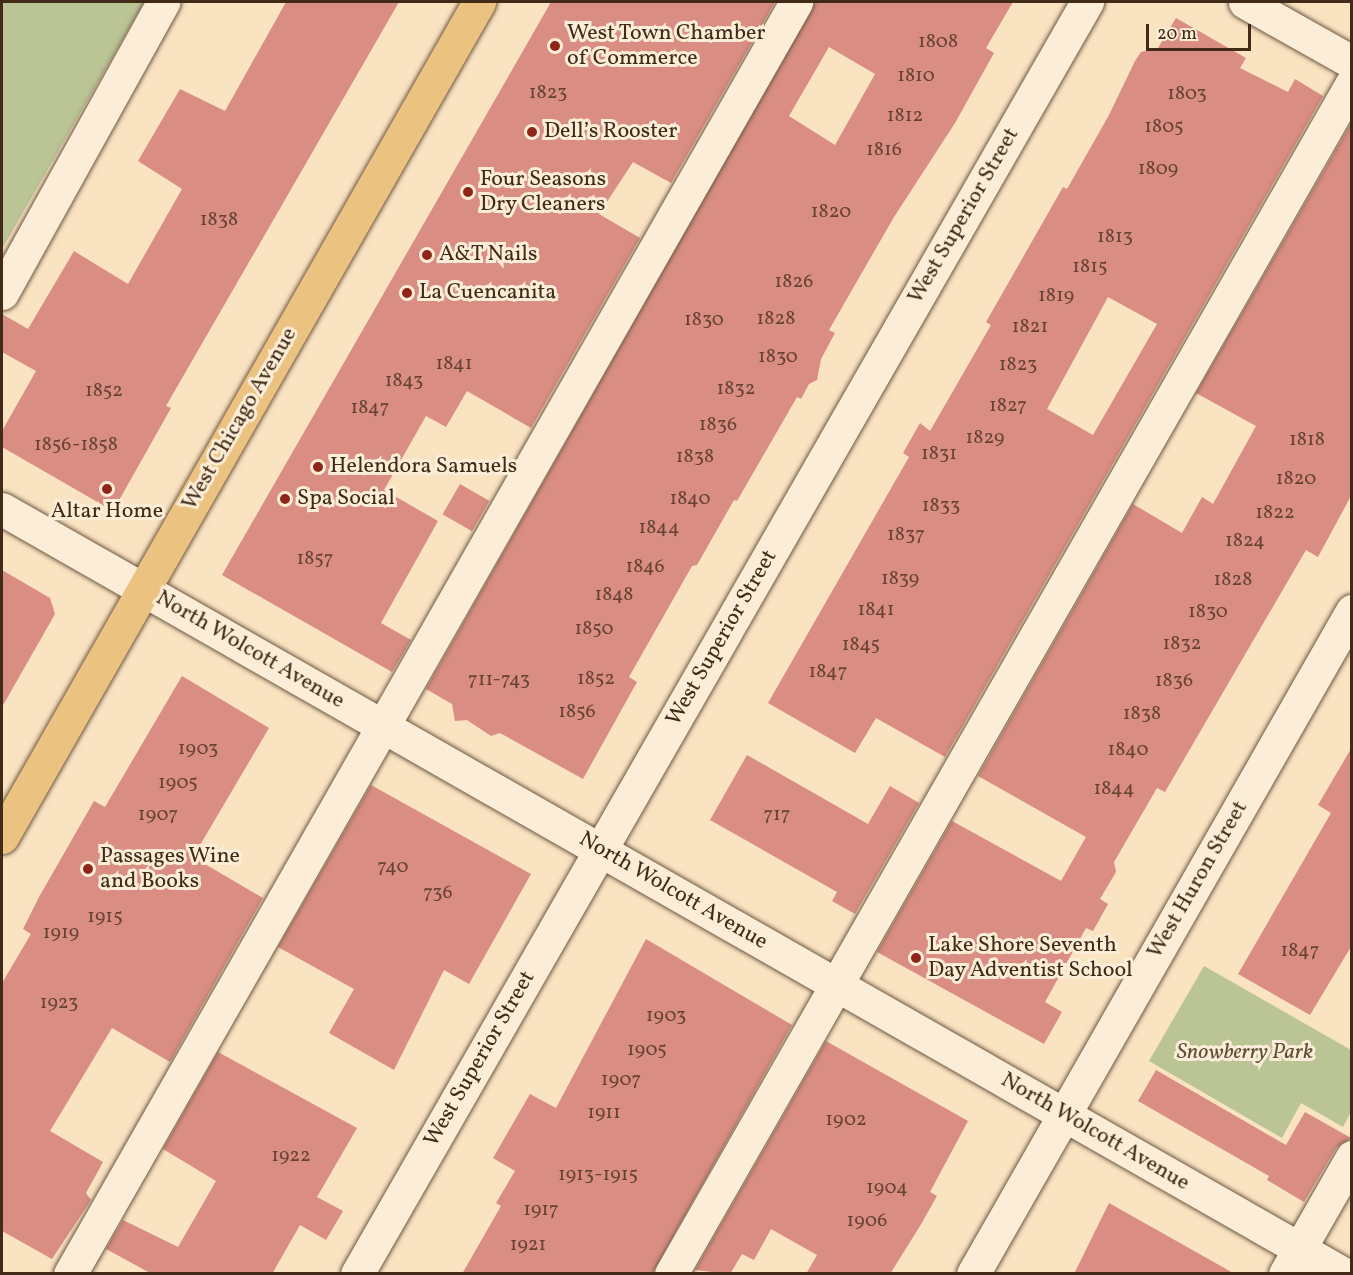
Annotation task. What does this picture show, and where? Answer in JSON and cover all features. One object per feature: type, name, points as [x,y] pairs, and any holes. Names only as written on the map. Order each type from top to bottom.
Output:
[{"type":"main road","name":"West Chicago Avenue","points":[[5,823],[143,589],[479,2]]},
{"type":"street","points":[[2,293],[164,2]]},
{"type":"street","points":[[70,1274],[381,725],[796,2]]},
{"type":"street","name":"West Superior Street","points":[[357,1274],[1087,2]]},
{"type":"street","points":[[1245,2],[1352,62]]},
{"type":"street","points":[[671,1274],[1352,83]]},
{"type":"street","name":"North Wolcott Avenue","points":[[2,509],[1064,1114],[1292,1261],[1344,1274]]},
{"type":"street","name":"West Huron Street","points":[[973,1274],[1352,611]]},
{"type":"street","points":[[1292,1261],[1352,1157]]},
{"type":"green space","points":[[2,2],[144,2],[2,249]]},
{"type":"green space","name":"Snowberry Park","points":[[1204,966],[1351,1050],[1351,1112],[1343,1127],[1301,1103],[1282,1138],[1149,1061]]},
{"type":"building","points":[[286,2],[399,2],[166,406],[171,408],[113,511],[2,447],[2,431],[36,371],[2,352],[2,314],[28,329],[74,251],[128,284],[182,189],[138,161],[180,89],[225,111]]},
{"type":"building","points":[[551,2],[775,2],[671,183],[633,162],[599,214],[640,238],[531,428],[467,391],[446,427],[426,416],[384,490],[438,521],[381,623],[411,640],[392,672],[222,575]]},
{"type":"building","points":[[815,2],[1013,2],[986,48],[994,53],[955,123],[894,217],[829,330],[835,333],[821,359],[817,380],[809,384],[801,399],[797,397],[737,501],[734,500],[697,565],[692,566],[629,677],[637,682],[583,779],[500,733],[491,736],[467,720],[455,721],[452,704],[426,689]],"holes":[[[829,47],[875,74],[835,145],[789,116]]]},
{"type":"building","points":[[1176,18],[1246,58],[1240,68],[1288,92],[1295,79],[1323,96],[945,757],[876,718],[855,753],[768,703],[909,457],[903,453],[920,423],[930,431],[991,325],[986,322],[1063,187],[1067,189],[1109,115],[1135,61],[1141,52],[1158,48]],"holes":[[[1108,297],[1157,324],[1093,435],[1047,409]]]},
{"type":"building","points":[[1352,122],[1352,494],[1318,557],[1306,550],[1165,792],[1157,788],[1114,862],[1116,872],[1100,899],[1108,904],[1093,931],[1086,928],[1045,1002],[1062,1012],[1044,1044],[877,952],[952,821],[1061,881],[1086,837],[978,776],[1133,504],[1182,533],[1202,497],[1213,504],[1256,426],[1196,393]]},
{"type":"building","points":[[460,484],[489,501],[472,531],[443,514]]},
{"type":"building","points":[[2,570],[50,598],[55,614],[2,707]]},
{"type":"building","points":[[182,676],[269,728],[193,857],[263,898],[170,1062],[112,1028],[50,1131],[103,1162],[86,1193],[91,1200],[52,1259],[2,1231],[2,983],[31,934],[23,929],[39,897],[94,801],[105,807]]},
{"type":"building","points":[[1352,747],[1352,945],[1310,1015],[1238,974],[1331,813],[1318,805]]},
{"type":"building","points":[[747,755],[868,824],[890,786],[919,803],[855,914],[832,901],[837,892],[710,820]]},
{"type":"building","points":[[371,785],[531,874],[469,984],[444,970],[394,1070],[329,1033],[354,989],[278,947]]},
{"type":"building","points":[[646,939],[792,1025],[652,1274],[462,1274],[501,1206],[496,1203],[515,1171],[493,1158],[530,1094],[556,1108]]},
{"type":"building","points":[[826,1041],[968,1121],[930,1192],[937,1196],[920,1226],[890,1274],[806,1274],[817,1255],[771,1229],[754,1260],[742,1254],[730,1274],[695,1270]]},
{"type":"building","points":[[218,1052],[357,1128],[317,1197],[343,1211],[326,1240],[300,1225],[272,1274],[152,1274],[106,1249],[123,1220],[178,1247],[216,1181],[163,1149]]},
{"type":"building","points":[[1156,1070],[1286,1145],[1305,1112],[1351,1138],[1336,1148],[1304,1202],[1267,1180],[1269,1176],[1138,1101]]},
{"type":"building","points":[[1109,1203],[1235,1274],[1074,1274]]},
{"type":"place","name":"West Town Chamber of Commerce","points":[[555,46]]},
{"type":"place","name":"Dell’s Rooster","points":[[532,132]]},
{"type":"place","name":"Four Seasons Dry Cleaners","points":[[468,192]]},
{"type":"place","name":"A&T Nails","points":[[427,255]]},
{"type":"place","name":"La Cuencanita","points":[[407,293]]},
{"type":"place","name":"Helendora Samuels","points":[[318,467]]},
{"type":"place","name":"Altar Home","points":[[107,489]]},
{"type":"place","name":"Spa Social","points":[[285,499]]},
{"type":"place","name":"Passages Wine and Books","points":[[88,869]]},
{"type":"place","name":"Lake Shore Seventh Day Adventist School","points":[[916,958]]}]
